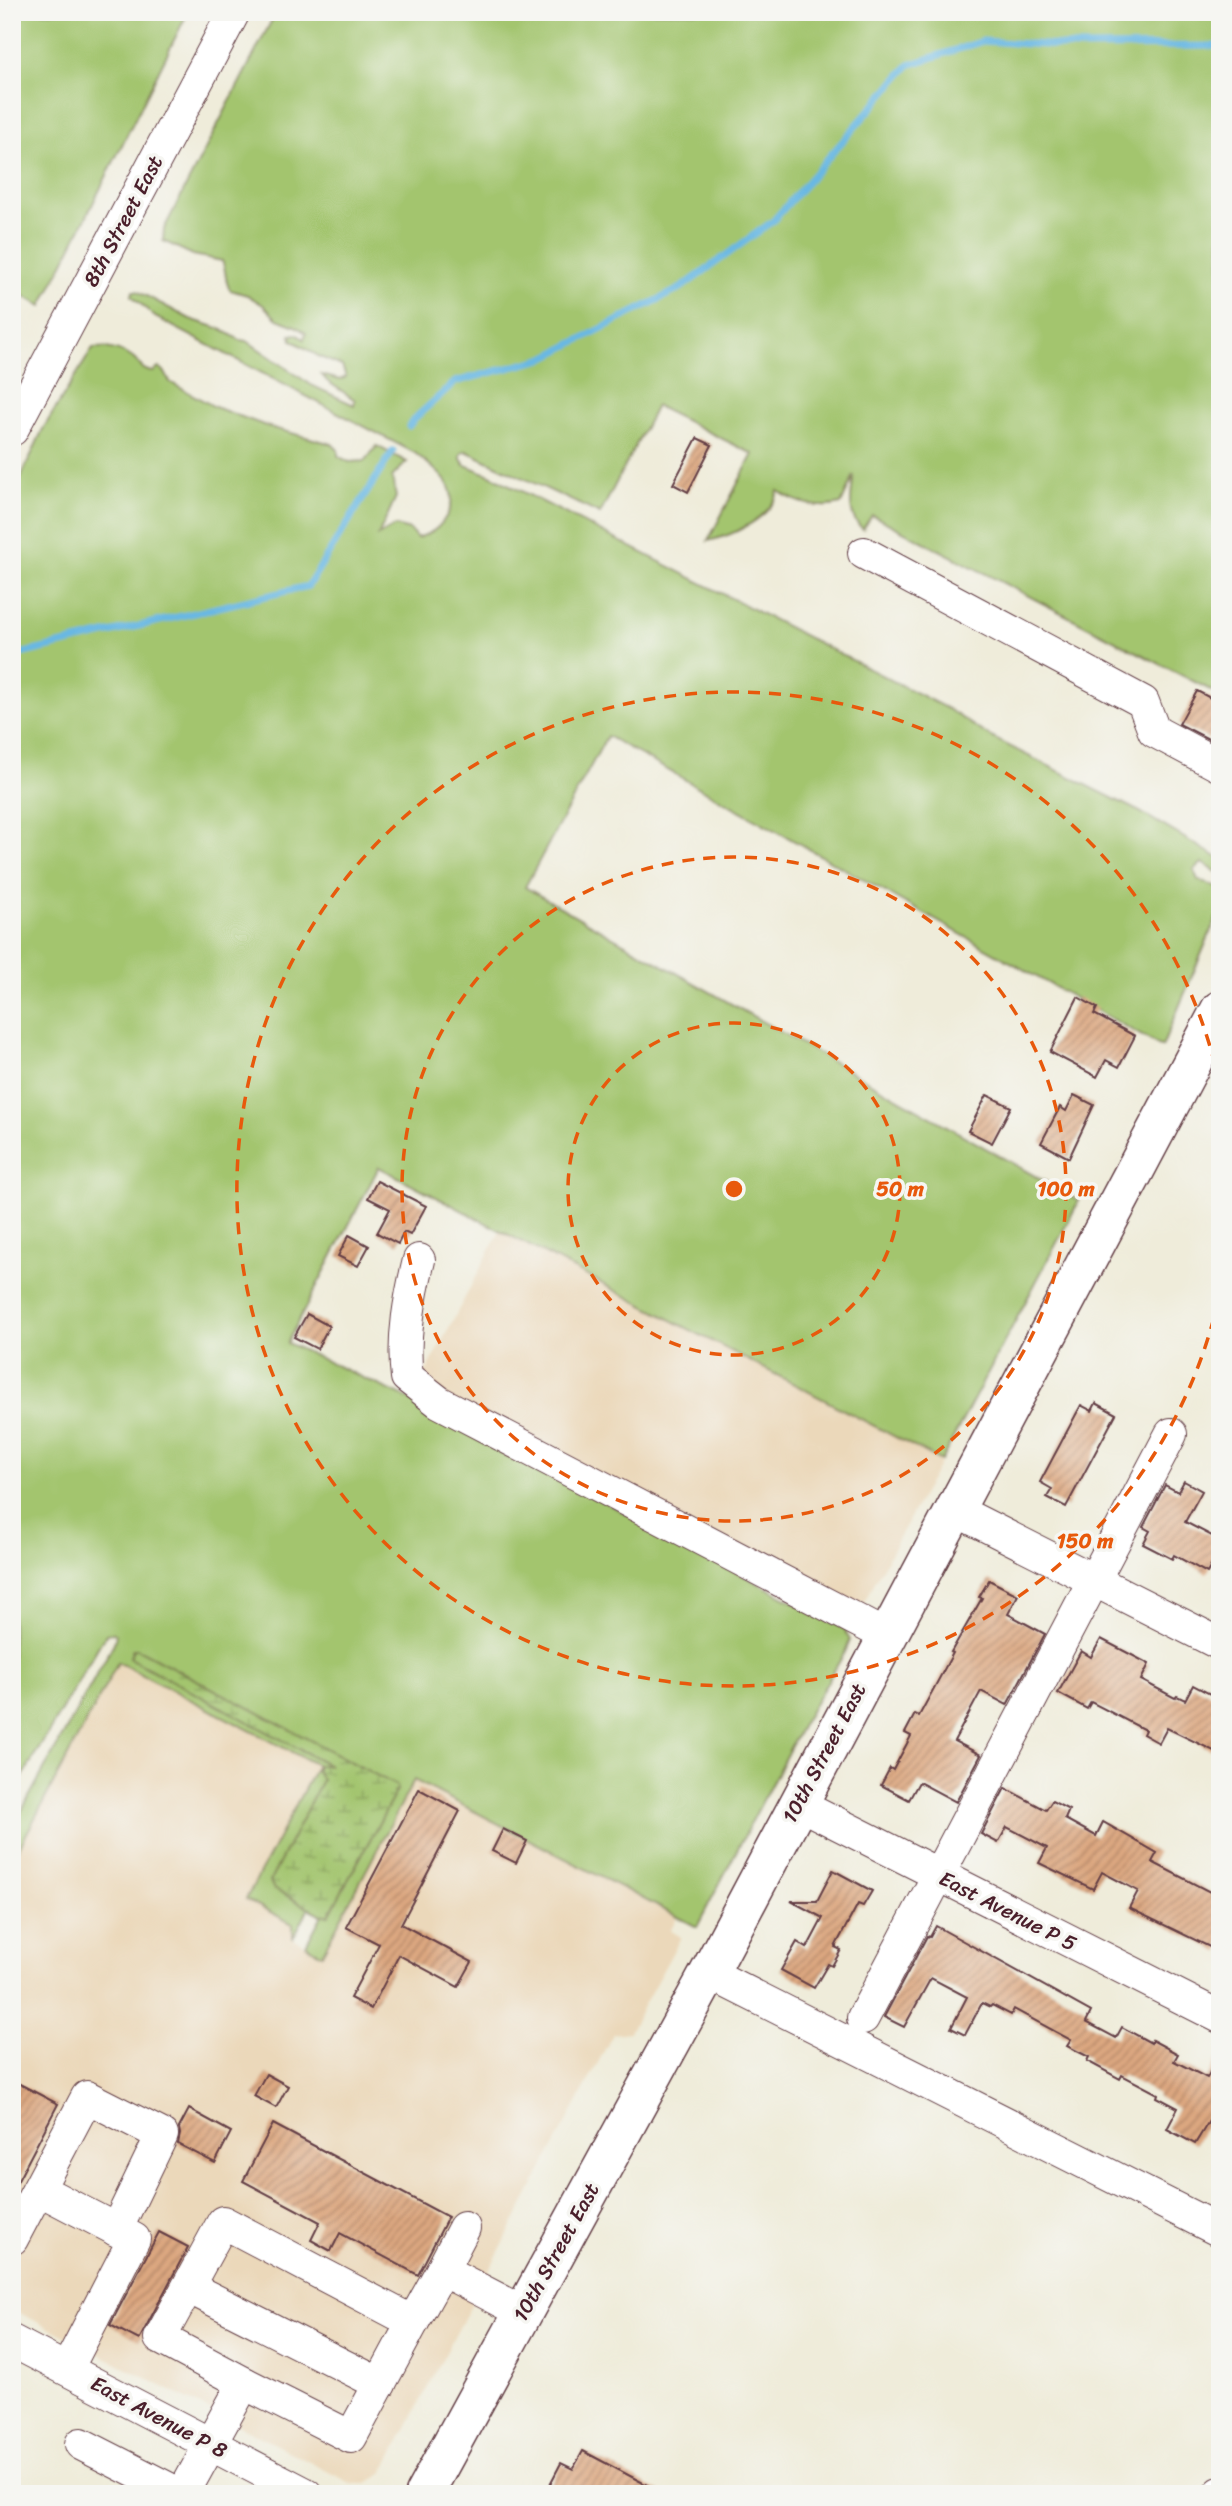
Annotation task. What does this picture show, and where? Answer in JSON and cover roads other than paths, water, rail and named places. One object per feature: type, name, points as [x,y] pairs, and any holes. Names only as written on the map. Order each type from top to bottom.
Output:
[{"type":"main road","name":"10th Street East","points":[[425,2494],[709,1973],[1220,1010]]},
{"type":"street","name":"8th Street East","points":[[12,430],[234,12]]},
{"type":"street","points":[[864,553],[1143,702],[1154,731],[1220,766]]},
{"type":"street","points":[[419,1260],[409,1301],[405,1362],[407,1377],[439,1402],[887,1636]]},
{"type":"street","points":[[863,2018],[1171,1434]]},
{"type":"street","points":[[955,1510],[1220,1644]]},
{"type":"street","name":"East Avenue P 5","points":[[797,1803],[1220,2017]]},
{"type":"street","points":[[709,1973],[1220,2231]]},
{"type":"street","points":[[12,2239],[87,2097],[162,2135],[116,2230]]},
{"type":"street","points":[[40,2190],[134,2239],[67,2369]]},
{"type":"street","points":[[413,2322],[223,2222],[160,2338],[351,2437],[464,2228]]},
{"type":"street","points":[[442,2270],[523,2312]]},
{"type":"street","points":[[188,2287],[380,2384]]},
{"type":"street","name":"East Avenue P 8","points":[[12,2341],[306,2494]]},
{"type":"street","points":[[81,2444],[181,2494],[244,2383]]},
{"type":"waterway","points":[[409,426],[455,382],[542,359],[681,288],[773,221],[909,65],[983,41],[1077,47],[1220,46]]},
{"type":"waterway","points":[[12,656],[308,586],[393,451]]}]
